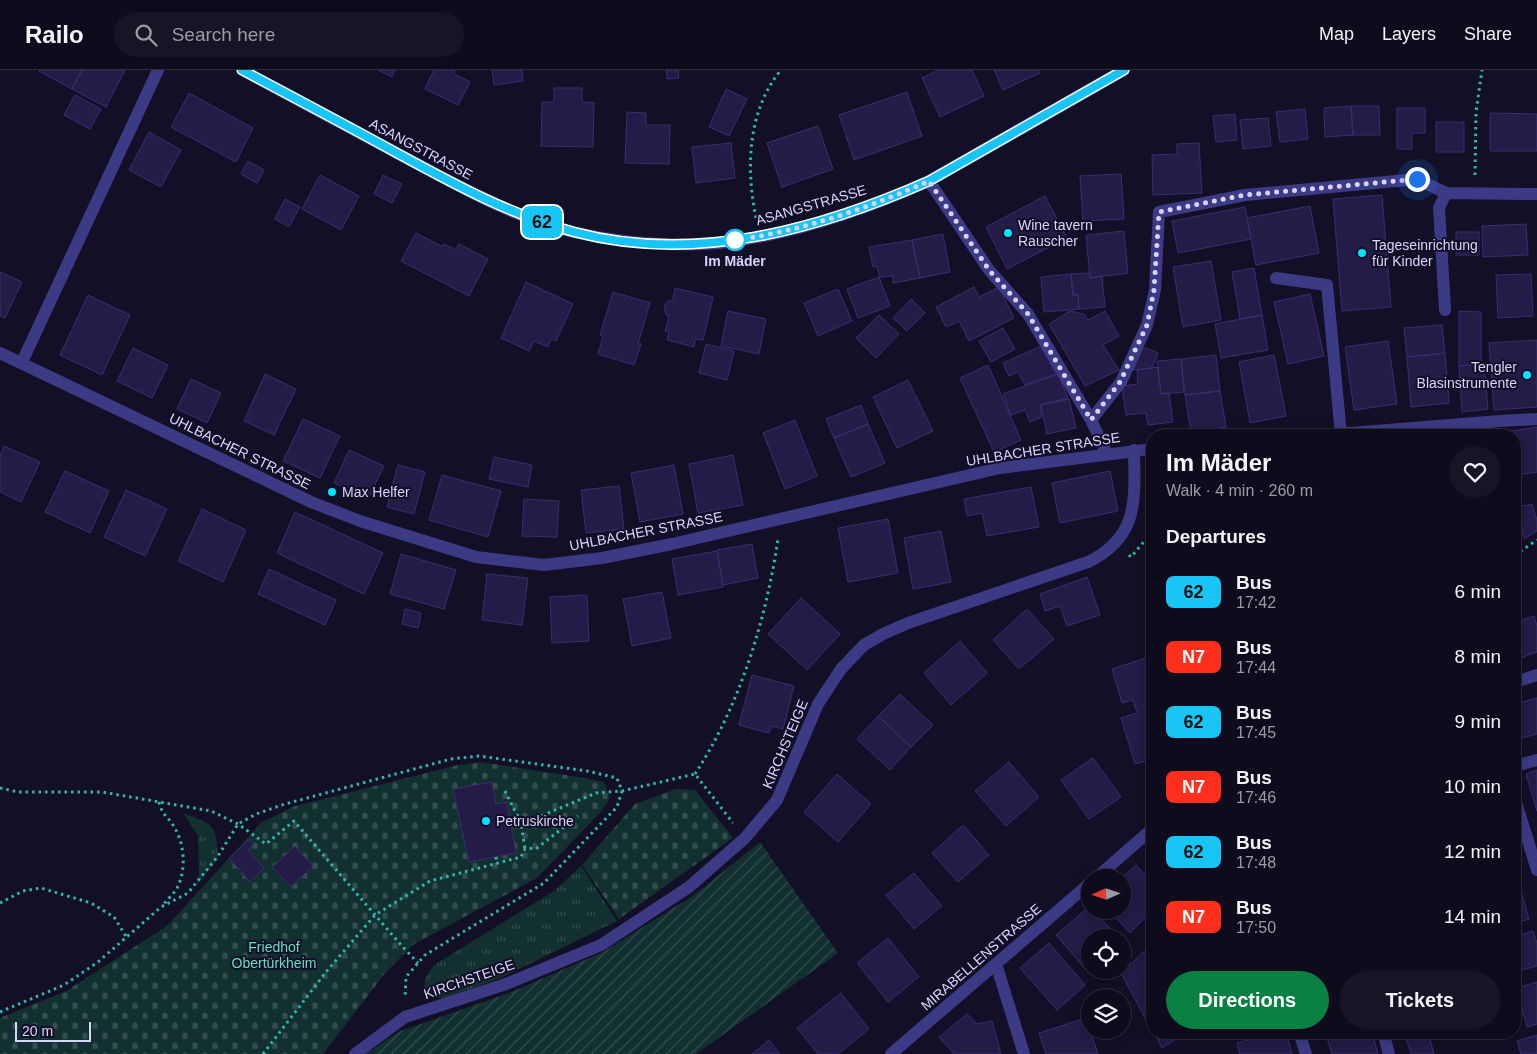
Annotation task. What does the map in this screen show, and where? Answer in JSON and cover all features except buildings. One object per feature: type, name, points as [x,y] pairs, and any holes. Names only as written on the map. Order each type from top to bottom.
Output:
[{"type":"street","points":[[22,362],[158,70]]},
{"type":"street","name":"ASANGSTRASSE","points":[[242,70],[491,202],[545,223],[576,232],[635,242],[697,244],[759,236],[833,218],[902,194],[929,181],[1124,70]]},
{"type":"street","points":[[1091,420],[1120,382],[1147,325],[1154,290],[1159,212],[1245,195],[1417,179],[1446,193],[1537,194]]},
{"type":"street","points":[[929,181],[989,270],[1028,314],[1091,420],[1107,454]]},
{"type":"street","points":[[1444,310],[1439,208],[1446,193]]},
{"type":"street","points":[[1276,278],[1327,285],[1341,429]]},
{"type":"street","name":"UHLBACHER STRASSE","points":[[0,353],[311,502],[360,522],[476,557],[544,565],[602,558],[1000,468],[1146,449]]},
{"type":"street","points":[[1406,429],[1537,419]]},
{"type":"street","name":"KIRCHSTEIGE","points":[[355,1054],[405,1017],[506,984],[601,945],[690,887],[745,838],[778,800],[818,704],[841,669],[864,646],[883,634],[908,623],[1088,562],[1103,554],[1114,545],[1127,526],[1135,498],[1134,450]]},
{"type":"street","points":[[1521,680],[1537,675]]},
{"type":"street","points":[[1521,764],[1537,760]]},
{"type":"street","points":[[1521,818],[1537,870]]},
{"type":"street","points":[[1106,869],[1146,833]]},
{"type":"street","name":"MIRABELLENSTRASSE","points":[[891,1054],[1081,891]]},
{"type":"street","points":[[996,964],[1024,1054]]},
{"type":"street","points":[[1301,1039],[1306,1054]]},
{"type":"street","points":[[1385,1039],[1389,1054]]},
{"type":"path","points":[[759,236],[750,179],[752,141],[761,103],[768,87],[781,70]]},
{"type":"path","points":[[1475,152],[1476,112],[1482,70]]},
{"type":"path","points":[[511,826],[596,793],[622,790],[696,774],[718,738],[748,659],[761,618],[774,563],[781,519]]},
{"type":"path","points":[[1131,557],[1146,539]]},
{"type":"path","points":[[1521,551],[1537,540]]},
{"type":"path","points":[[161,908],[188,893],[218,856],[238,824],[256,814],[285,804],[451,759],[478,756],[587,771],[617,778],[622,790],[616,807],[544,883],[425,955],[406,977],[405,1017]]},
{"type":"path","points":[[696,774],[745,838]]},
{"type":"path","points":[[0,788],[18,792],[102,792],[211,811],[238,824],[266,844],[294,821],[418,963]]},
{"type":"path","points":[[264,1054],[326,972],[375,915],[430,881],[521,857],[525,849],[521,823],[505,791]]},
{"type":"path","points":[[0,1012],[64,985],[98,962],[161,908],[176,889],[184,866],[182,845],[174,826],[162,813],[159,802]]},
{"type":"path","points":[[525,849],[537,848],[578,816]]},
{"type":"path","points":[[496,857],[497,864]]},
{"type":"path","points":[[0,903],[23,891],[41,888],[91,903],[114,917],[127,938]]},
{"type":"green space","name":"Friedhof Obertürkheim","points":[[481,762],[604,782],[610,798],[601,812],[537,878],[414,944],[386,972],[323,1054],[0,1054],[0,1018],[66,991],[167,926],[261,823],[292,807],[458,765]]},
{"type":"green space","points":[[676,789],[695,790],[733,838],[619,919],[582,865],[635,804]]},
{"type":"green space","points":[[183,813],[202,820],[212,827],[216,839],[218,859],[196,886],[199,874],[198,836]]},
{"type":"green space","points":[[760,842],[838,953],[696,1054],[366,1054],[398,1032],[509,993],[603,952],[694,895]]},
{"type":"green space","points":[[581,866],[617,921],[503,977],[443,999],[431,996],[424,991],[425,979],[434,965],[554,891]]},
{"type":"bus line","name":"62","points":[[242,70],[491,202],[545,223],[576,232],[604,238],[669,244],[720,242],[759,236],[833,218],[902,194],[929,181],[1124,70]]},
{"type":"place","name":"Wine tavern Rauscher","points":[[1008,233]]},
{"type":"place","name":"Im Mäder","points":[[735,240]]},
{"type":"place","name":"Tageseinrichtung für Kinder","points":[[1362,253]]},
{"type":"place","name":"Tengler Blasinstrumente","points":[[1527,375]]},
{"type":"place","name":"Max Helfer","points":[[332,492]]},
{"type":"place","name":"Petruskirche","points":[[486,821]]},
{"type":"route","points":[[735,240],[833,218],[902,194],[929,181],[989,270],[1028,314],[1091,420],[1120,382],[1147,325],[1154,290],[1159,212],[1245,195],[1417,179]]}]
